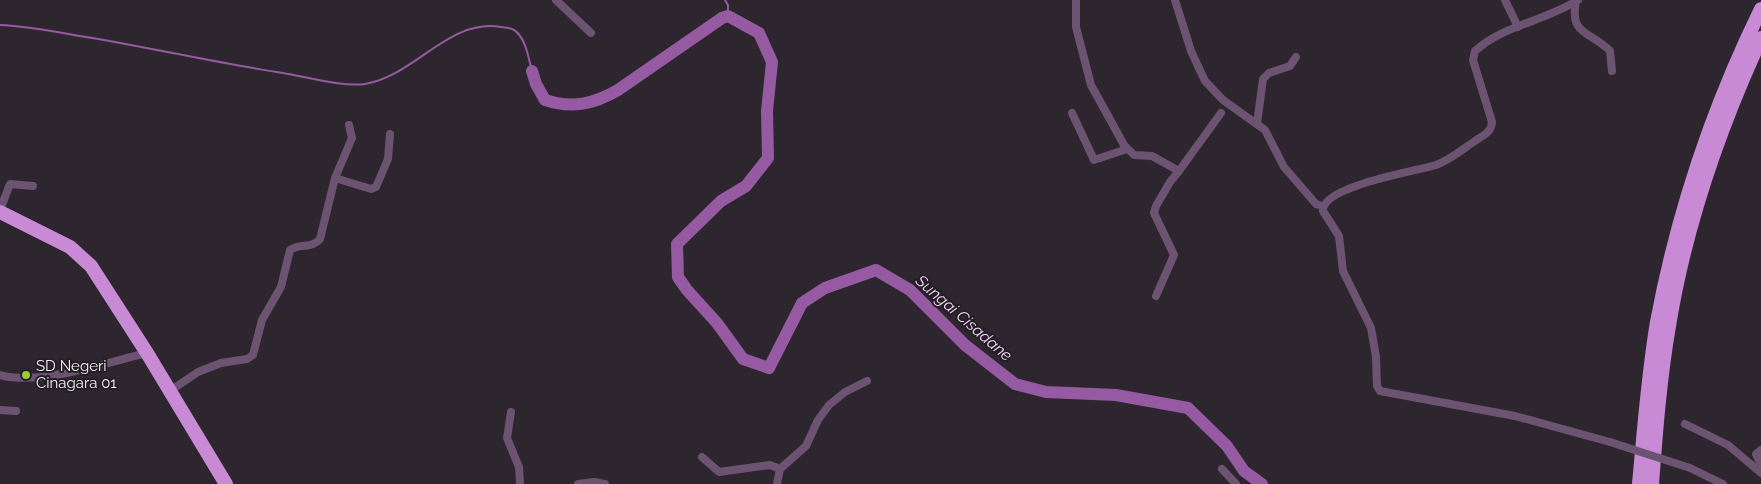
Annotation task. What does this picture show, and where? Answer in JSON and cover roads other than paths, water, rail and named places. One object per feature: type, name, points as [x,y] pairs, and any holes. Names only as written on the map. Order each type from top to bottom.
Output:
[{"type":"highway","points":[[1639,484],[1657,322],[1674,249],[1703,151],[1741,50],[1761,10]]},
{"type":"highway","points":[[1652,484],[1669,325],[1684,254],[1714,156],[1761,38]]},
{"type":"highway","points":[[0,211],[70,247],[83,257],[116,303],[148,353],[226,484]]},
{"type":"street","points":[[556,0],[591,33]]},
{"type":"street","points":[[1076,0],[1076,27],[1091,84],[1127,149],[1134,155],[1156,158],[1179,171]]},
{"type":"street","points":[[1175,0],[1191,51],[1205,81],[1223,100],[1257,124],[1270,138],[1287,171],[1316,204],[1322,206]]},
{"type":"street","points":[[1506,0],[1518,27]]},
{"type":"street","points":[[1322,206],[1344,191],[1390,175],[1438,164],[1488,132],[1492,122],[1473,55],[1481,46],[1518,27],[1551,16],[1577,0]]},
{"type":"street","points":[[1577,0],[1574,17],[1576,23],[1581,30],[1610,51],[1612,71]]},
{"type":"street","points":[[1257,124],[1263,79],[1269,73],[1290,66],[1296,56]]},
{"type":"street","points":[[1072,113],[1094,160],[1127,149]]},
{"type":"street","points":[[1156,296],[1174,255],[1156,219],[1156,206],[1221,113]]},
{"type":"street","points":[[170,391],[198,372],[221,363],[247,359],[253,355],[262,320],[281,288],[288,255],[294,248],[313,245],[320,239],[335,178],[350,143],[352,133],[350,125]]},
{"type":"street","points":[[335,178],[372,189],[376,187],[388,159],[390,134]]},
{"type":"street","points":[[0,211],[10,184],[33,186]]},
{"type":"street","points":[[1322,206],[1323,211],[1339,236],[1342,265],[1346,280],[1370,328],[1376,356],[1377,386],[1380,391],[1523,418],[1610,442],[1690,468],[1723,484]]},
{"type":"street","points":[[0,375],[14,378],[37,378],[148,353]]},
{"type":"street","points":[[777,484],[780,469],[806,446],[818,420],[829,405],[845,392],[867,381]]},
{"type":"street","points":[[0,410],[16,412]]},
{"type":"street","points":[[512,412],[507,438],[519,467],[520,484]]},
{"type":"street","points":[[1684,424],[1728,445],[1761,473]]},
{"type":"street","points":[[1761,450],[1756,454],[1761,465]]},
{"type":"street","points":[[702,457],[719,472],[770,465],[780,469]]},
{"type":"street","points":[[1222,469],[1236,484]]},
{"type":"street","points":[[578,484],[594,482],[605,484]]},
{"type":"waterway","name":"Sungai Cisadane","points":[[725,0],[728,5],[728,16]]},
{"type":"waterway","name":"Sungai Cisadane","points":[[532,71],[536,84],[545,100],[564,104],[583,104],[600,99],[618,90],[722,18],[728,16],[759,33],[772,62],[767,111],[768,158],[746,186],[721,201],[677,244],[678,277],[687,290],[717,323],[743,359],[769,368],[802,303],[825,288],[876,270],[910,290],[965,345],[1015,384],[1046,392],[1116,395],[1188,408],[1227,446],[1244,471],[1262,484]]},
{"type":"waterway","points":[[0,25],[54,31],[234,65],[356,85],[383,79],[465,31],[482,26],[501,27],[509,28],[518,33],[526,48],[532,71]]},
{"type":"place","name":"SD Negeri Cinagara 01","points":[[26,375]]}]
